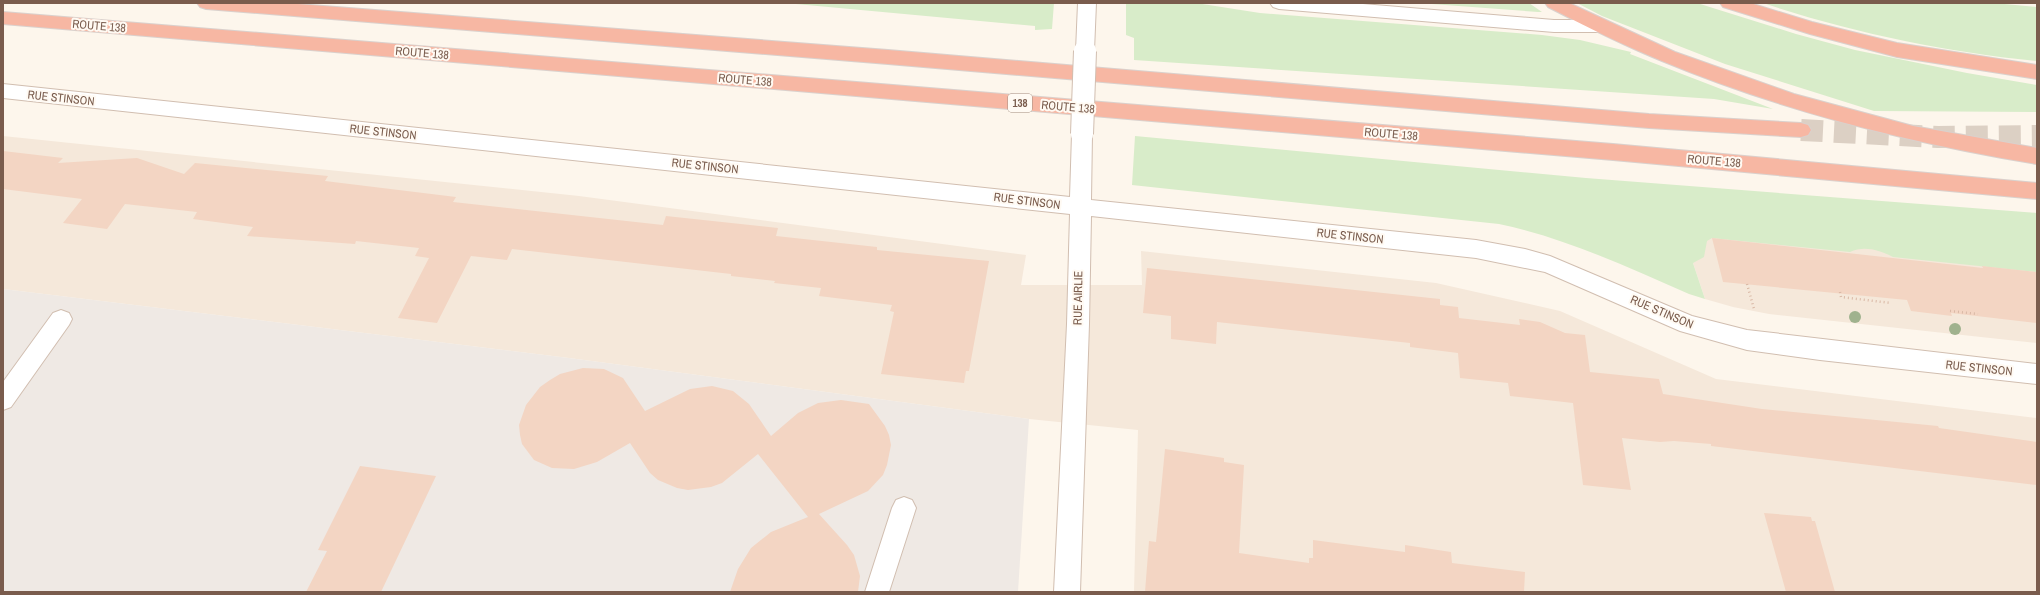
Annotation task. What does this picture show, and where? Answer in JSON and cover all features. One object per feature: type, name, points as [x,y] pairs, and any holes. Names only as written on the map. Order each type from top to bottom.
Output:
[{"type":"highway","points":[[206,3],[888,57],[1633,120],[1801,130]]},
{"type":"highway","points":[[1554,3],[1600,26],[1710,71],[1784,97],[1845,116],[1918,135],[2037,156]]},
{"type":"highway","points":[[1729,3],[1810,28],[1897,50],[2037,72]]},
{"type":"highway","name":"ROUTE 138","points":[[3,18],[1621,153],[2037,191]]},
{"type":"street","name":"RUE AIRLIE","points":[[1067,592],[1078,324],[1082,134],[1087,3]]},
{"type":"street","name":"RUE STINSON","points":[[3,91],[1022,199],[1080,208],[1476,249],[1504,253],[1556,267],[1688,324],[1747,340],[1820,350],[2037,374]]},
{"type":"lane","points":[[1279,3],[1554,26],[1600,26]]},
{"type":"lane","points":[[3,400],[61,319]]},
{"type":"lane","points":[[877,592],[904,508]]},
{"type":"path","points":[[1747,284],[1754,310]]},
{"type":"path","points":[[1840,292],[1841,297],[1891,303]]},
{"type":"path","points":[[1950,311],[1978,314]]},
{"type":"shaded area","points":[[3,136],[579,196],[1026,255],[1021,285],[1142,285],[1141,251],[1436,283],[1560,311],[1716,379],[2037,418],[2037,592],[1134,592],[1138,430],[1029,419],[569,358],[3,289]]},
{"type":"shaded area","points":[[1692,208],[2037,228],[2037,343],[1769,314],[1733,307],[1705,299],[1693,263]]},
{"type":"shaded area","points":[[3,289],[569,358],[1029,419],[1018,592],[3,592]]},
{"type":"green space","points":[[785,3],[1054,3],[1052,29],[1035,30],[1035,26]]},
{"type":"green space","points":[[1126,3],[1196,3],[1260,13],[1542,35],[1580,40],[1631,52],[1630,54],[1773,109],[1714,99],[1134,60],[1134,38],[1126,35]]},
{"type":"green space","points":[[1418,3],[1529,3],[1542,12],[1538,12]]},
{"type":"green space","points":[[1577,3],[1697,3],[1796,34],[1855,50],[1967,73],[2037,85],[2037,112],[1874,111],[1725,64],[1602,16]]},
{"type":"green space","points":[[1763,3],[1994,3],[2037,7],[2037,61],[1968,52],[1898,40],[1830,23]]},
{"type":"green space","points":[[1135,136],[1586,178],[2037,213],[2037,272],[1893,257],[1872,249],[1861,249],[1850,252],[1712,238],[1707,241],[1704,257],[1693,263],[1705,299],[1689,294],[1572,245],[1499,224],[1132,185]]},
{"type":"building","points":[[3,151],[63,158],[58,163],[137,158],[184,174],[195,163],[328,176],[325,181],[456,197],[453,202],[663,225],[666,216],[778,228],[776,236],[877,247],[877,250],[989,261],[969,371],[966,371],[964,383],[881,374],[894,312],[890,311],[892,305],[819,296],[821,288],[774,283],[775,281],[731,276],[731,274],[512,249],[507,260],[471,256],[437,323],[398,318],[429,258],[415,256],[419,248],[356,241],[355,244],[247,236],[253,227],[193,219],[197,212],[125,204],[107,229],[63,223],[82,199],[3,189]]},
{"type":"building","points":[[1712,238],[1983,268],[1982,266],[2037,272],[2037,323],[1951,313],[1952,316],[1911,311],[1907,300],[1723,282]]},
{"type":"building","points":[[1147,268],[1440,299],[1440,305],[1458,307],[1459,318],[1520,325],[1519,319],[1540,322],[1565,333],[1585,335],[1590,372],[1659,379],[1663,394],[1762,409],[1938,426],[1939,428],[2037,442],[2037,485],[1711,446],[1711,444],[1674,441],[1660,442],[1622,438],[1631,490],[1583,485],[1573,403],[1510,396],[1508,383],[1460,378],[1458,353],[1410,347],[1410,343],[1217,322],[1216,344],[1171,339],[1171,316],[1143,313]]},
{"type":"building","points":[[583,368],[604,369],[623,378],[645,411],[690,389],[712,386],[733,391],[749,404],[771,436],[798,413],[818,403],[841,400],[869,404],[885,426],[891,445],[887,465],[883,475],[868,491],[819,514],[854,555],[860,576],[858,592],[730,592],[738,569],[751,548],[771,532],[808,517],[758,454],[722,483],[711,487],[688,490],[677,488],[658,480],[650,473],[630,443],[597,462],[574,469],[552,468],[534,460],[522,444],[520,435],[519,425],[526,405],[540,387],[550,380],[560,374]]},
{"type":"building","points":[[1165,449],[1224,458],[1224,462],[1244,465],[1239,553],[1309,563],[1309,558],[1313,558],[1313,540],[1405,552],[1405,545],[1451,552],[1452,563],[1525,572],[1524,592],[1145,592],[1149,541],[1156,542]]},
{"type":"building","points":[[360,466],[436,476],[381,592],[306,592],[327,551],[318,550]]},
{"type":"building","points":[[1764,513],[1811,517],[1812,521],[1815,521],[1835,592],[1786,592]]},
{"type":"tunnel","points":[[1801,130],[1938,137],[2037,136]]}]
